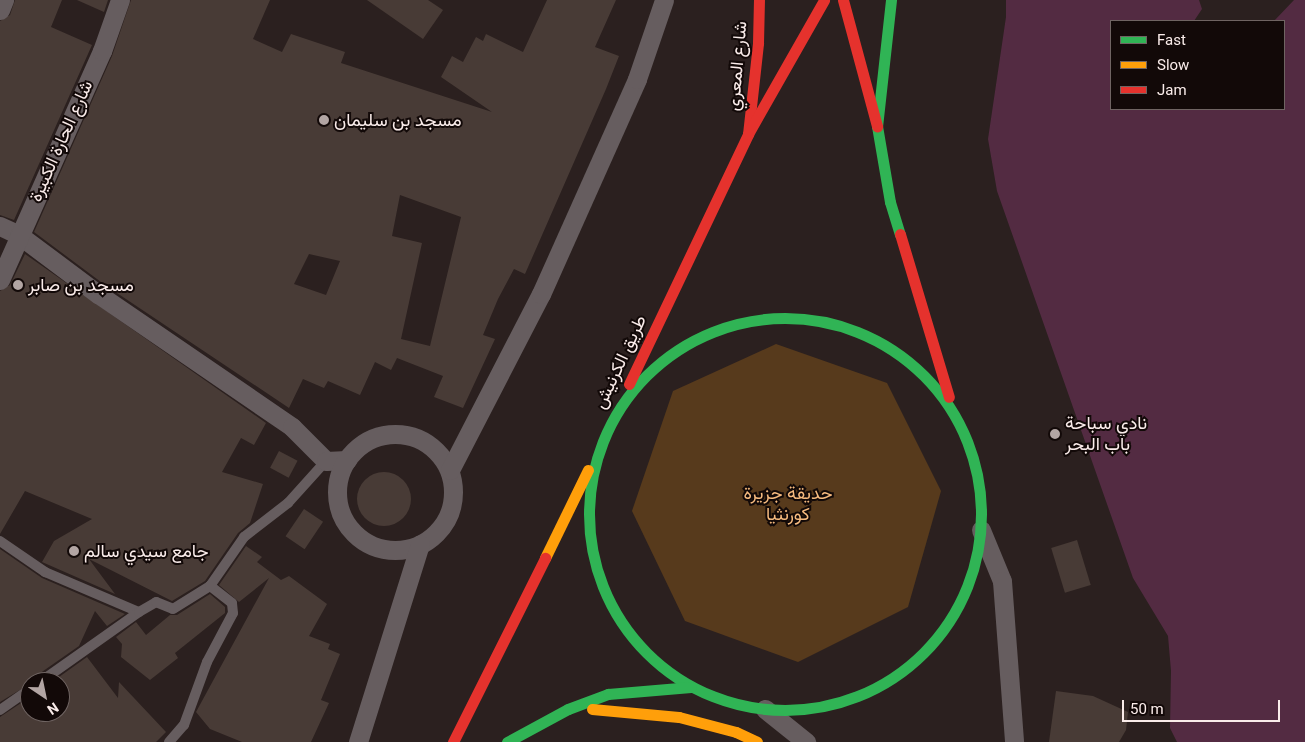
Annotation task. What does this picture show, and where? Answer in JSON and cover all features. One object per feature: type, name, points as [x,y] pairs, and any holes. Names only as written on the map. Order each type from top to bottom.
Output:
[{"type":"main road","name":"شارع المعري","points":[[748,134],[758,43],[759,0]]},
{"type":"main road","name":"طريق الكرنيش","points":[[453,742],[608,428],[748,134],[824,0]]},
{"type":"main road","points":[[843,0],[877,126],[890,202],[953,411],[970,448],[980,489],[981,530],[975,564],[963,597],[945,627],[923,653],[896,675],[866,692],[833,704],[799,709],[765,709],[691,687],[651,658],[619,620],[598,574],[589,526],[592,476],[608,428],[631,393],[674,354],[695,340],[734,324],[776,318],[818,320],[858,331],[908,362],[927,378],[953,411]]},
{"type":"main road","points":[[877,126],[891,0]]},
{"type":"main road","points":[[507,742],[568,709],[608,694],[691,687]]},
{"type":"main road","points":[[568,709],[602,708],[679,717],[736,732],[757,742]]},
{"type":"street","points":[[0,10],[4,0]]},
{"type":"street","name":"شارع الحارة الكبيرة","points":[[0,280],[102,51],[120,0]]},
{"type":"street","points":[[450,470],[429,444],[412,436],[394,434],[376,437],[359,446],[347,460],[339,477],[337,496],[342,514],[351,530],[378,547],[399,549],[420,544],[436,532],[449,515],[453,500],[450,470],[546,285],[637,79],[664,0]]},
{"type":"street","points":[[0,226],[19,235],[98,294],[292,427],[326,461],[347,460]]},
{"type":"street","points":[[981,530],[1002,580],[1014,742]]},
{"type":"street","points":[[358,742],[420,544]]},
{"type":"street","points":[[765,709],[806,742]]},
{"type":"lane","points":[[54,672],[156,602],[173,609],[210,586],[244,537],[288,503],[326,461]]},
{"type":"lane","points":[[0,541],[45,572],[139,612]]},
{"type":"lane","points":[[169,742],[184,725],[207,662],[234,613],[232,603],[210,586]]},
{"type":"lane","points":[[0,710],[20,696]]},
{"type":"green space","name":"حديقة جزيرة كورنثيا","points":[[776,344],[887,383],[941,491],[908,607],[798,662],[685,621],[632,511],[673,391]]},
{"type":"shaded area","points":[[1006,0],[1199,0],[1202,9],[1195,20],[1110,20],[1110,110],[1285,110],[1285,20],[1275,20],[1294,0],[1305,0],[1305,742],[1177,742],[1170,728],[1171,671],[1168,636],[1133,578],[997,191],[988,139],[1006,17]]},
{"type":"building","points":[[15,0],[62,0],[51,27],[92,45],[14,220],[0,215],[0,21],[10,15]]},
{"type":"building","points":[[77,0],[108,0],[104,12]]},
{"type":"building","points":[[131,0],[270,0],[253,39],[282,52],[291,34],[345,52],[341,63],[492,112],[441,77],[452,56],[463,62],[476,37],[483,41],[486,34],[523,52],[547,0],[616,0],[595,47],[619,56],[525,274],[514,269],[498,299],[483,335],[495,339],[463,408],[434,397],[443,376],[397,358],[391,370],[375,362],[360,395],[328,381],[324,388],[303,379],[289,408],[105,285],[34,232],[112,56]],"holes":[[[400,195],[461,217],[430,346],[401,339],[422,243],[392,236]],[[309,254],[340,261],[326,295],[294,284]]]},
{"type":"building","points":[[367,0],[428,0],[443,10],[423,39]]},
{"type":"building","points":[[25,254],[266,423],[254,445],[241,438],[222,472],[263,484],[250,523],[238,533],[205,581],[172,601],[89,559],[115,594],[42,562],[54,541],[92,519],[25,491],[0,534],[0,291],[10,285]]},
{"type":"building","points":[[279,451],[298,461],[289,478],[270,468]]},
{"type":"building","points":[[379,472],[389,472],[399,476],[407,484],[411,499],[407,514],[399,522],[389,526],[379,526],[369,522],[361,514],[357,504],[357,494],[361,484],[369,476]]},
{"type":"building","points":[[304,509],[323,522],[305,549],[286,536]]},
{"type":"building","points":[[1077,540],[1091,585],[1065,593],[1051,548]]},
{"type":"building","points":[[246,546],[262,557],[257,562],[281,580],[289,576],[327,604],[309,636],[330,644],[328,649],[340,654],[321,700],[329,703],[311,742],[242,742],[210,729],[196,712],[269,578],[239,602],[219,585]]},
{"type":"building","points":[[0,549],[42,578],[125,614],[107,626],[95,611],[79,646],[42,672],[20,672],[20,690],[0,702]]},
{"type":"building","points":[[210,594],[225,607],[225,613],[175,653],[178,658],[150,680],[121,657],[122,644],[116,637],[136,622],[146,635],[170,615],[177,615]]},
{"type":"building","points":[[87,657],[118,698],[119,682],[166,732],[156,742],[0,742],[0,717],[20,704],[20,722],[70,722],[70,672],[66,672]]},
{"type":"building","points":[[1056,691],[1093,696],[1128,712],[1126,730],[1119,742],[1049,742]]},
{"type":"traffic: fast","points":[[891,0],[877,126],[890,202],[900,234]]},
{"type":"traffic: fast","points":[[785,318],[823,322],[860,333],[894,351],[923,376],[948,405],[966,439],[977,476],[981,514],[977,552],[966,589],[948,623],[923,652],[894,677],[860,695],[823,706],[785,710],[747,706],[710,695],[676,677],[647,652],[622,623],[604,589],[593,552],[589,514],[593,476],[604,439],[622,405],[647,376],[676,351],[710,333],[747,322],[785,318]]},
{"type":"traffic: fast","points":[[507,742],[568,709],[608,694],[691,687]]},
{"type":"traffic: slow","points":[[545,558],[588,470]]},
{"type":"traffic: slow","points":[[592,709],[679,717],[736,732],[757,742]]},
{"type":"traffic: jam","points":[[748,134],[758,43],[759,0]]},
{"type":"traffic: jam","points":[[629,384],[748,134],[824,0]]},
{"type":"traffic: jam","points":[[843,0],[877,126]]},
{"type":"traffic: jam","points":[[900,234],[949,397]]},
{"type":"traffic: jam","points":[[453,742],[545,558]]},
{"type":"place","name":"مسجد بن سليمان","points":[[324,120]]},
{"type":"place","name":"مسجد بن صابر","points":[[18,285]]},
{"type":"place","name":"نادي سباحة باب البحر","points":[[1055,434]]},
{"type":"place","name":"جامع سيدي سالم","points":[[74,551]]}]
